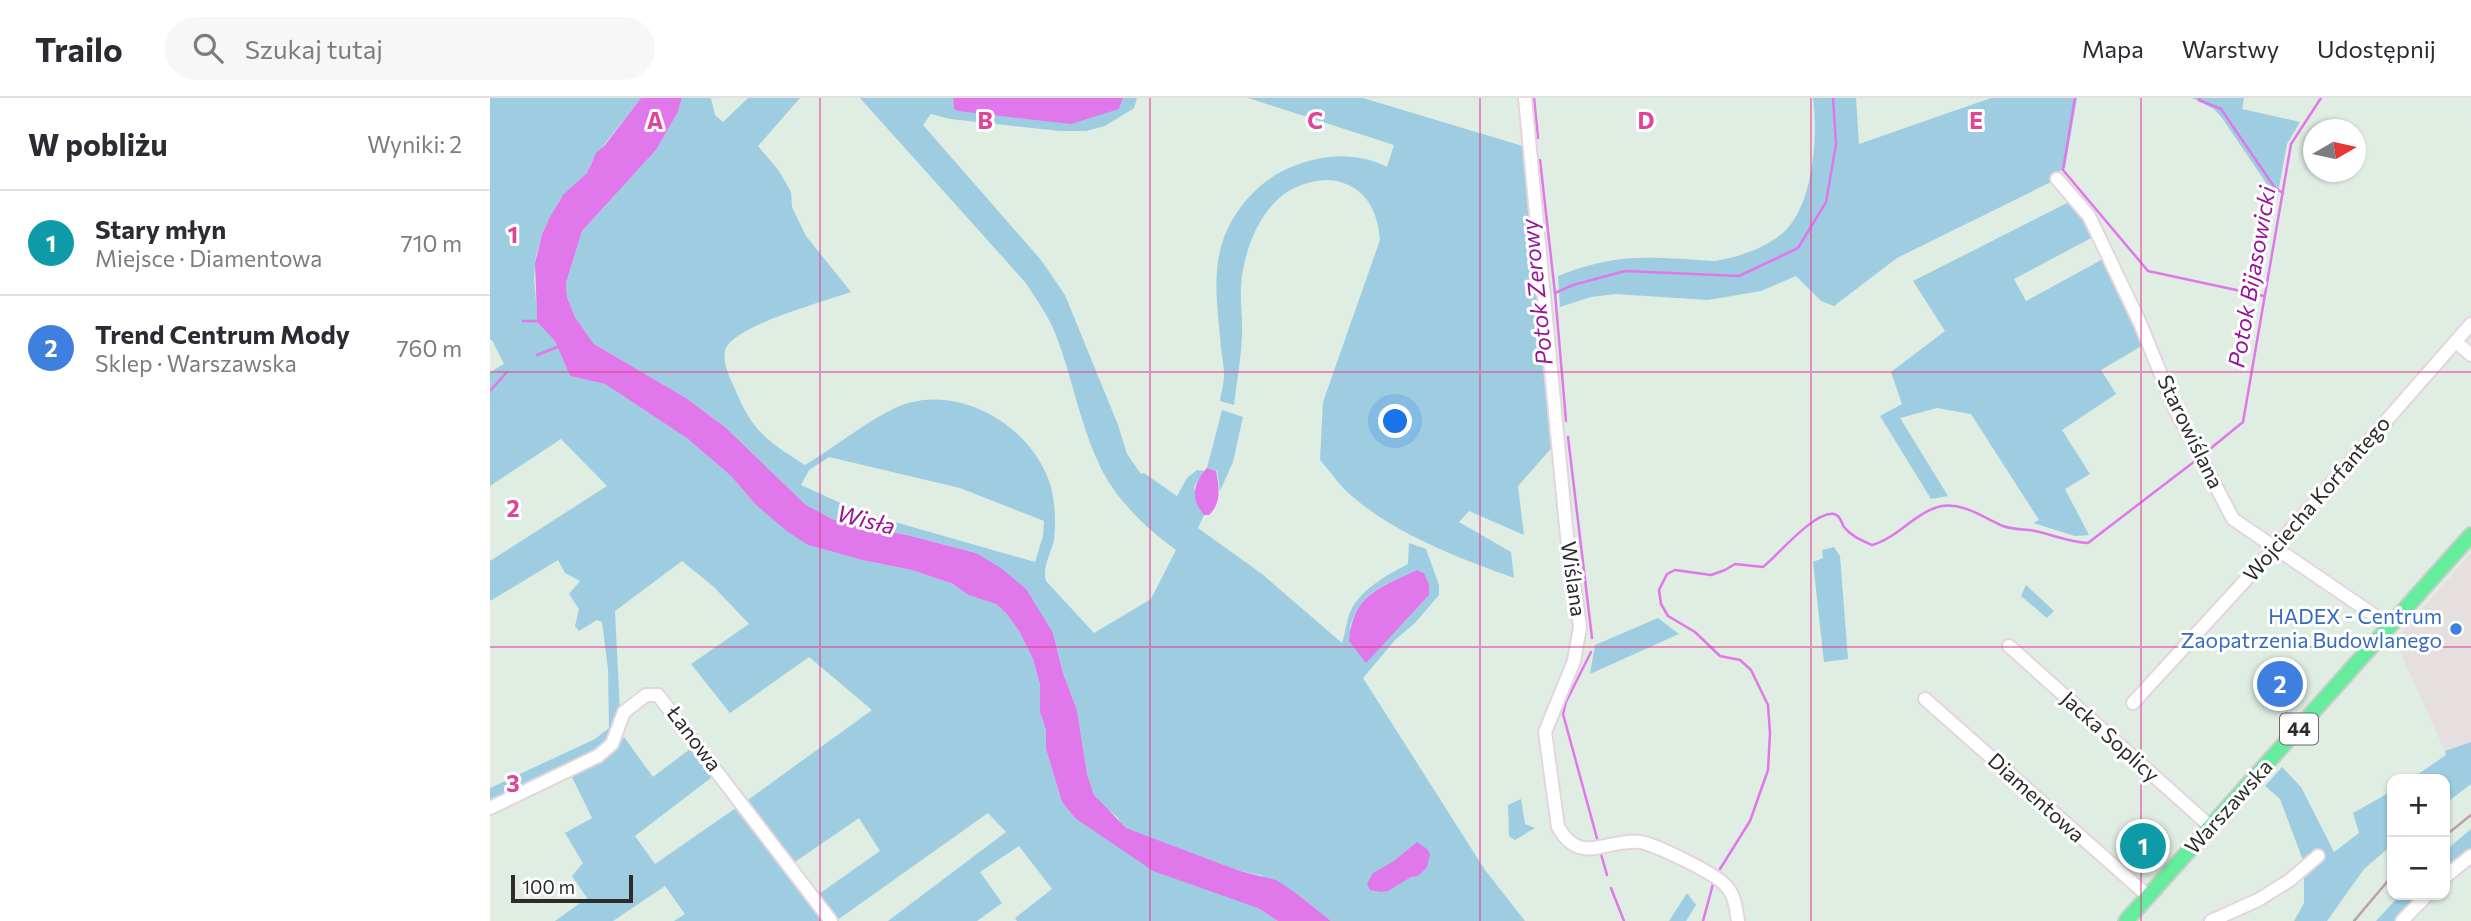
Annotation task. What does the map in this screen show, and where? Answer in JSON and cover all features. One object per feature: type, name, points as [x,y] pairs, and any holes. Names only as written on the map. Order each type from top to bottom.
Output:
[{"type":"main road","name":"Warszawska","points":[[2126,921],[2471,535]]},
{"type":"street","name":"Wiślana","points":[[1525,98],[1567,537],[1580,627],[1574,661],[1545,732],[1558,827],[1567,839],[1579,847],[1592,850],[1636,841],[1649,844],[1710,874],[1728,887],[1738,921]]},
{"type":"street","name":"Starowiślana","points":[[2057,179],[2089,216],[2140,323],[2175,409],[2233,519],[2390,626]]},
{"type":"street","name":"Wojciecha Korfantego","points":[[2133,704],[2274,549],[2471,324]]},
{"type":"street","points":[[2456,342],[2471,355]]},
{"type":"street","name":"Jacka Soplicy","points":[[2009,646],[2211,827]]},
{"type":"street","name":"Łanowa","points":[[490,808],[598,756],[612,744],[624,712],[646,695],[658,695],[831,921]]},
{"type":"street","name":"Diamentowa","points":[[1925,699],[2148,896]]},
{"type":"street","points":[[2210,921],[2258,900],[2290,880],[2318,856]]},
{"type":"street","points":[[2450,873],[2471,856]]},
{"type":"street","points":[[2402,921],[2422,900]]},
{"type":"shaded area","points":[[490,98],[641,98],[593,159],[587,173],[561,198],[543,231],[536,256],[534,278],[538,323],[555,341],[570,376],[605,384],[688,439],[731,476],[756,505],[808,545],[912,570],[953,584],[968,595],[996,604],[1019,631],[1033,659],[1040,685],[1040,712],[1046,730],[1046,749],[1062,802],[1075,818],[1258,908],[1278,921],[1017,921],[1015,918],[1052,889],[1019,846],[980,872],[1002,903],[977,921],[888,921],[1006,832],[988,813],[836,921],[816,896],[880,851],[859,818],[792,864],[745,802],[872,710],[809,657],[730,713],[691,664],[749,624],[714,587],[682,561],[615,611],[620,712],[609,744],[490,804],[490,788],[595,739],[609,728],[608,669],[602,622],[597,620],[579,631],[575,626],[579,609],[569,594],[580,581],[565,573],[558,560],[490,601],[490,561],[607,486],[561,439],[490,486],[490,372],[504,364],[490,340]]},
{"type":"shaded area","points":[[641,98],[682,98],[678,112],[656,150],[582,231],[566,283],[567,297],[575,317],[594,344],[686,398],[725,427],[806,505],[832,519],[854,526],[907,535],[976,553],[1001,568],[1026,589],[1053,633],[1063,673],[1077,710],[1087,774],[1094,795],[1126,828],[1240,871],[1276,880],[1331,921],[1278,921],[1258,908],[1153,871],[1075,818],[1062,802],[1046,749],[1046,730],[1040,712],[1040,685],[1033,659],[1019,631],[996,604],[968,595],[953,584],[912,570],[808,545],[756,505],[731,476],[688,439],[605,384],[570,376],[555,341],[538,323],[537,318],[535,263],[542,234],[563,195],[587,173],[596,153]]},
{"type":"shaded area","points":[[682,98],[711,98],[715,115],[723,122],[748,98],[800,98],[758,146],[779,171],[791,192],[792,207],[806,236],[851,292],[763,323],[733,339],[726,348],[725,364],[729,375],[755,426],[771,442],[805,465],[880,416],[915,402],[939,400],[964,404],[987,413],[1009,427],[1027,444],[1041,464],[1051,487],[1055,513],[1054,540],[1046,566],[1046,581],[1094,633],[1151,599],[1176,550],[1139,518],[1108,481],[1098,463],[1084,425],[1053,328],[1025,282],[860,98],[953,98],[954,109],[1119,109],[1123,98],[1137,98],[1134,108],[1105,126],[1086,131],[1060,131],[950,119],[931,114],[923,125],[1041,260],[1065,295],[1118,425],[1127,454],[1141,474],[1144,473],[1177,496],[1187,478],[1197,470],[1204,471],[1194,487],[1204,515],[1198,528],[1262,574],[1342,643],[1349,615],[1359,598],[1374,585],[1408,564],[1409,543],[1426,549],[1439,585],[1439,595],[1363,678],[1485,870],[1525,921],[1331,921],[1296,893],[1260,875],[1240,871],[1125,828],[1094,795],[1087,774],[1077,710],[1063,673],[1053,633],[976,553],[907,535],[854,526],[832,519],[806,505],[725,427],[686,398],[594,344],[575,317],[567,297],[566,283],[582,231],[656,150],[678,112]],"holes":[[[829,457],[960,488],[1044,521],[1043,536],[1035,562],[860,512],[801,485],[809,470]],[[1417,570],[1424,573],[1429,584],[1429,595],[1366,662],[1350,627],[1355,615],[1376,590]]]},
{"type":"shaded area","points":[[953,98],[1123,98],[1119,109],[1071,124],[958,111],[954,109]]},
{"type":"shaded area","points":[[1248,98],[1363,98],[1526,147],[1555,444],[1518,486],[1524,535],[1469,511],[1459,522],[1511,552],[1514,578],[1451,554],[1390,523],[1348,493],[1320,460],[1323,402],[1380,240],[1371,207],[1354,188],[1334,181],[1311,182],[1286,193],[1265,214],[1250,242],[1243,273],[1241,344],[1234,405],[1220,401],[1224,372],[1217,293],[1218,259],[1230,225],[1240,208],[1264,183],[1294,166],[1340,156],[1364,159],[1387,167],[1394,145]]},
{"type":"shaded area","points":[[1813,98],[1856,98],[1859,144],[1991,98],[2077,98],[2065,168],[2051,176],[2053,181],[1897,258],[1834,306],[1821,301],[1796,276],[1761,291],[1708,300],[1615,294],[1591,297],[1560,307],[1558,276],[1579,268],[1635,258],[1715,261],[1752,251],[1784,232],[1794,220],[1808,187],[1814,149]]},
{"type":"shaded area","points":[[2192,98],[2244,98],[2242,109],[2300,122],[2287,144],[2277,199],[2222,118],[2214,109]]},
{"type":"shaded area","points":[[2071,201],[2095,236],[2014,279],[2026,301],[2105,258],[2145,344],[2101,370],[2116,394],[2062,430],[2090,474],[2065,489],[2089,535],[2075,536],[2033,523],[2039,520],[1971,414],[1937,408],[1900,418],[1948,496],[1931,499],[1880,416],[1902,404],[1891,372],[1945,331],[1913,281]]},
{"type":"shaded area","points":[[1222,410],[1243,417],[1233,462],[1220,491],[1217,471],[1207,468]]},
{"type":"shaded area","points":[[1207,468],[1216,471],[1218,494],[1213,510],[1209,515],[1204,515],[1197,503],[1195,491]]},
{"type":"shaded area","points":[[1834,547],[1840,556],[1848,659],[1824,662],[1813,562],[1823,558],[1822,550]]},
{"type":"shaded area","points":[[2471,553],[2471,742],[2445,751],[2395,640]]},
{"type":"shaded area","points":[[1417,570],[1424,573],[1429,584],[1429,595],[1366,663],[1349,641],[1356,613],[1370,595]]},
{"type":"shaded area","points":[[2026,585],[2054,611],[2047,618],[2021,596]]},
{"type":"shaded area","points":[[1658,618],[1679,634],[1590,674],[1595,645]]},
{"type":"shaded area","points":[[624,737],[653,777],[694,746],[716,774],[635,836],[655,864],[740,805],[824,921],[674,921],[685,914],[665,886],[613,921],[555,921],[587,898],[572,876],[583,863],[565,833],[592,818],[570,773],[607,753]]},
{"type":"shaded area","points":[[2471,742],[2471,784],[2450,800],[2450,774],[2418,774],[2446,755],[2445,751]]},
{"type":"shaded area","points":[[2282,767],[2301,787],[2334,852],[2359,833],[2353,813],[2387,794],[2387,849],[2364,869],[2327,921],[2294,921],[2304,903],[2304,863],[2280,799],[2265,786]]},
{"type":"shaded area","points":[[1521,799],[1525,824],[1535,828],[1515,840],[1509,836],[1508,805]]},
{"type":"shaded area","points":[[2471,829],[2471,851],[2450,867],[2450,847]]},
{"type":"shaded area","points":[[1417,842],[1430,854],[1427,867],[1418,876],[1411,877],[1388,891],[1370,890],[1367,884],[1373,873],[1394,861]]},
{"type":"shaded area","points":[[1687,893],[1696,905],[1686,921],[1669,921]]},
{"type":"shaded area","points":[[2395,900],[2416,900],[2396,921],[2376,921]]},
{"type":"waterway","points":[[1534,98],[1538,138]]},
{"type":"waterway","points":[[1555,293],[1573,285],[1625,271],[1739,276],[1798,248],[1826,202],[1836,144],[1833,98]]},
{"type":"waterway","points":[[2075,98],[2063,170],[2148,271],[2264,296]]},
{"type":"waterway","points":[[2200,98],[2199,100],[2221,109],[2275,188],[2283,193]]},
{"type":"waterway","name":"Potok Bijasowicki","points":[[2205,453],[2243,422],[2291,144],[2321,98]]},
{"type":"waterway","name":"Potok Zerowy","points":[[1540,160],[1566,421]]},
{"type":"waterway","points":[[523,321],[541,321]]},
{"type":"waterway","points":[[537,355],[560,346]]},
{"type":"waterway","points":[[490,391],[507,372]]},
{"type":"waterway","points":[[1568,437],[1592,638]]},
{"type":"waterway","name":"Potok Bijasowicki","points":[[1720,869],[1750,821],[1768,770],[1768,705],[1751,670],[1740,660],[1720,656],[1695,632],[1668,616],[1661,604],[1659,590],[1667,574],[1675,570],[1711,575],[1735,564],[1763,567],[1807,526],[1826,515],[1836,515],[1850,533],[1872,545],[1890,537],[1924,513],[1942,506],[1966,509],[2007,527],[2088,543],[2195,461]]},
{"type":"waterway","points":[[1591,652],[1566,702],[1563,714],[1598,842]]},
{"type":"waterway","points":[[1601,854],[1607,875]]},
{"type":"waterway","name":"Potok Bijasowicki","points":[[1703,921],[1713,884]]},
{"type":"waterway","points":[[1611,888],[1624,921]]},
{"type":"railway","points":[[2450,832],[2471,815]]},
{"type":"railway","points":[[2354,921],[2387,882]]},
{"type":"place","name":"HADEX - Centrum Zaopatrzenia Budowlanego","points":[[2456,629]]},
{"type":"place","name":"Trend Centrum Mody","points":[[2280,684]]},
{"type":"place","name":"Stary młyn","points":[[2143,846]]},
{"type":"water label","name":"Wisła","points":[[866,520]]}]
